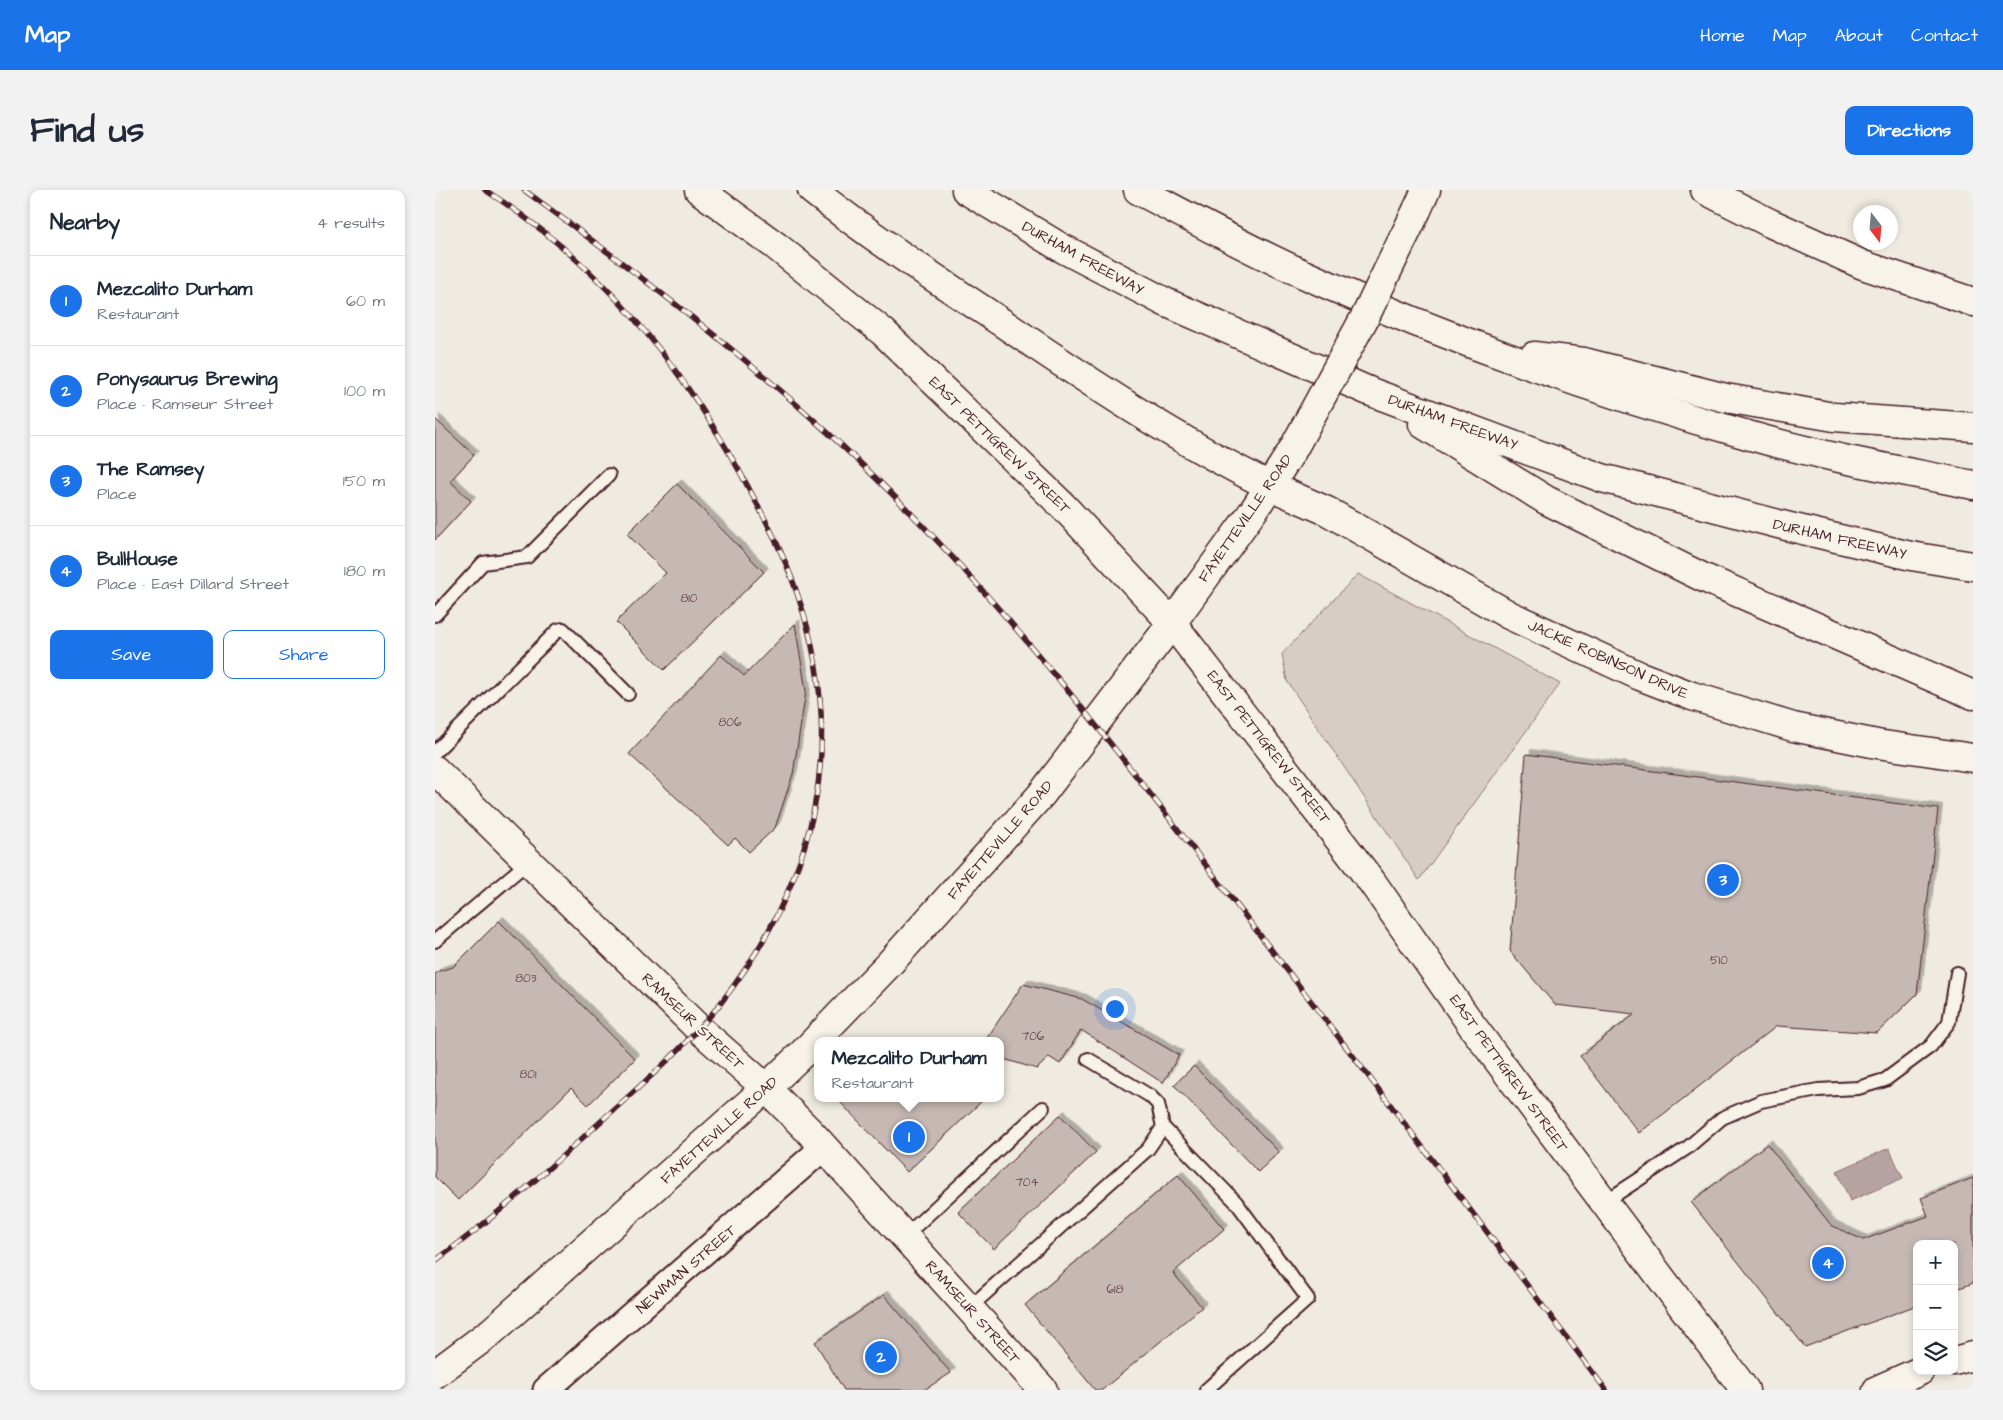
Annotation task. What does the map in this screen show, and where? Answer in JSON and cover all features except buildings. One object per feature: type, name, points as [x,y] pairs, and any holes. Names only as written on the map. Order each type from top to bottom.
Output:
[{"type":"main road","name":"EAST PETTIGREW STREET","points":[[699,190],[776,246],[883,332],[1063,506],[1172,622],[1372,882],[1473,1027],[1603,1203],[1745,1390]]},
{"type":"main road","name":"JACKIE ROBINSON DRIVE","points":[[812,190],[891,249],[1054,358],[1220,461],[1327,511],[1509,615],[1640,676],[1692,696],[1793,727],[1877,744],[1973,758]]},
{"type":"main road","name":"DURHAM FREEWAY","points":[[966,190],[1059,247],[1165,302],[1371,392],[1602,478],[1805,531],[1911,556],[1973,566]]},
{"type":"main road","points":[[1138,190],[1309,276],[1492,352],[1571,381],[1752,436],[1849,460],[1973,485]]},
{"type":"main road","points":[[1705,190],[1770,223],[1863,264],[1973,302]]},
{"type":"main road","name":"FAYETTEVILLE ROAD","points":[[817,1037],[889,964],[1041,795],[1172,622],[1270,486],[1292,451],[1365,317],[1421,200]]},
{"type":"main road","points":[[1492,352],[1584,362],[1725,398],[1833,417],[1973,427]]},
{"type":"main road","points":[[1371,392],[1546,500],[1702,577],[1973,695]]},
{"type":"main road","name":"RAMSEUR STREET","points":[[435,770],[698,1028],[766,1088],[824,1147],[1043,1390]]},
{"type":"main road","name":"FAYETTEVILLE ROAD","points":[[435,1374],[491,1332],[766,1088],[814,1040]]},
{"type":"main road","points":[[1958,1360],[1973,1356]]},
{"type":"main road","points":[[1877,1390],[1913,1374]]},
{"type":"street","name":"NEWMAN STREET","points":[[546,1390],[824,1147]]},
{"type":"lane","points":[[435,615],[483,563],[527,557],[609,475]]},
{"type":"lane","points":[[435,752],[558,630],[563,630],[628,694]]},
{"type":"lane","points":[[435,941],[528,862]]},
{"type":"lane","points":[[1603,1203],[1687,1148],[1722,1118],[1761,1100],[1818,1090],[1858,1088],[1885,1080],[1931,1046],[1949,1022],[1957,973]]},
{"type":"lane","points":[[1088,1059],[1150,1096],[1158,1104],[1163,1127],[1236,1202],[1308,1298],[1206,1390]]},
{"type":"lane","points":[[905,1236],[1043,1108]]},
{"type":"lane","points":[[969,1308],[1148,1149],[1163,1127]]},
{"type":"shaded area","points":[[1358,574],[1560,684],[1419,880],[1287,681],[1282,654]]},
{"type":"shaded area","points":[[1889,1148],[1903,1178],[1850,1201],[1837,1171]]},
{"type":"railway","points":[[435,1261],[503,1208],[638,1088],[695,1033],[720,1004],[753,957],[780,909],[800,859],[814,809],[821,757],[820,703],[813,649],[797,593],[785,562],[740,472],[689,389],[631,314],[563,248],[526,218],[485,190]]},
{"type":"railway","points":[[524,190],[712,333],[803,410],[889,491],[976,583],[1058,679],[1176,827],[1363,1069],[1606,1390]]},
{"type":"place","name":"The Ramsey","points":[[1723,880]]},
{"type":"place","name":"Mezcalito Durham","points":[[909,1137]]},
{"type":"place","name":"BullHouse","points":[[1828,1263]]},
{"type":"place","name":"Ponysaurus Brewing","points":[[881,1357]]}]
